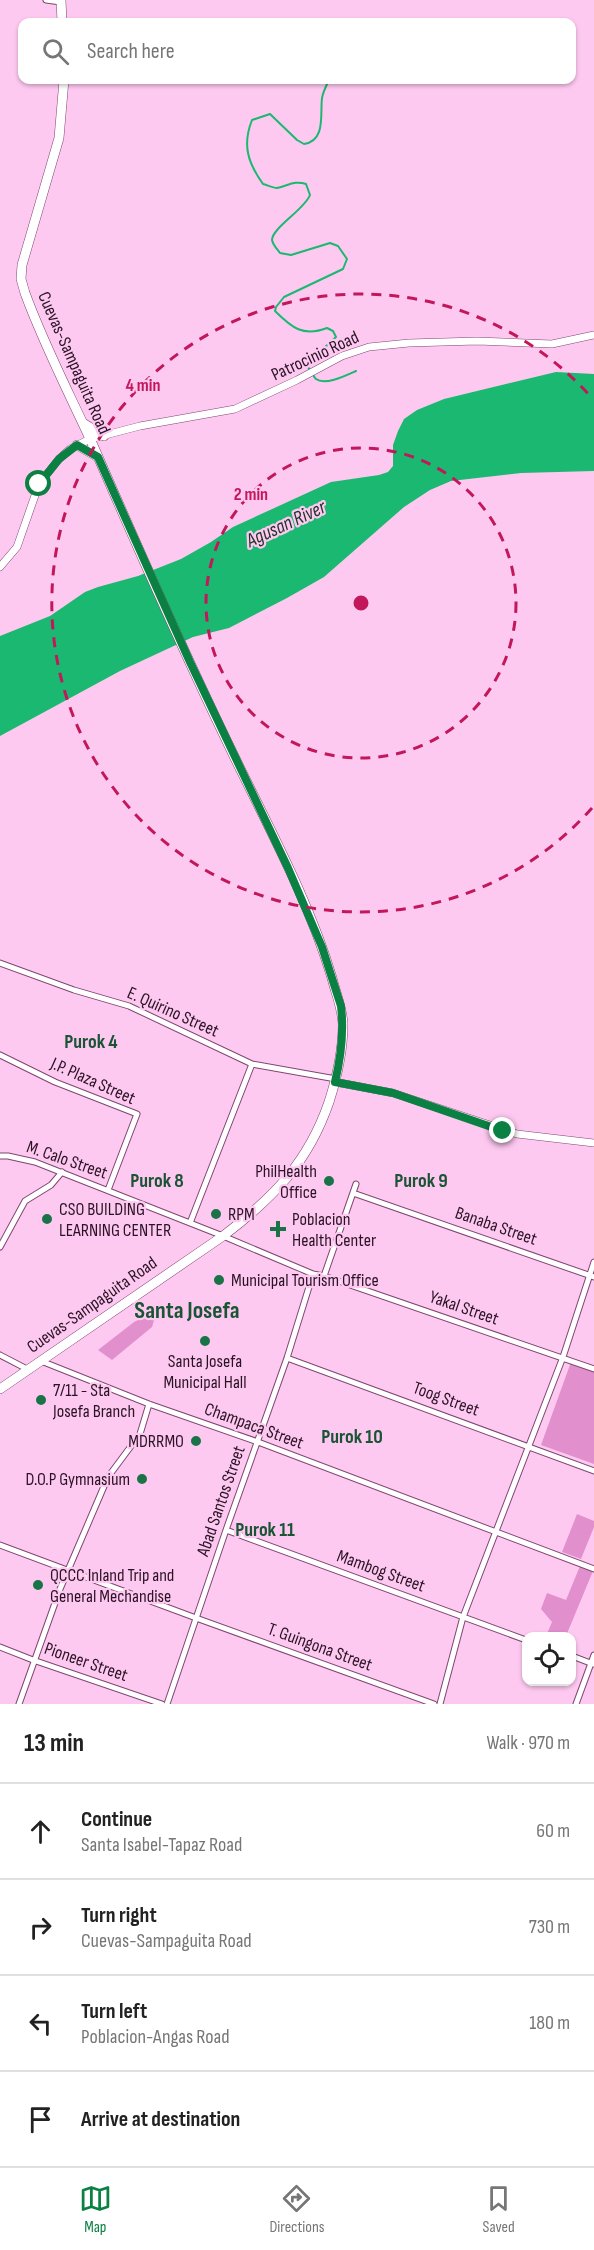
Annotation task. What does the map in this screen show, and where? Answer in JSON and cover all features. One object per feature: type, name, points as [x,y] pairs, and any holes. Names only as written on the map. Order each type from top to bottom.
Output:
[{"type":"main road","points":[[61,1],[62,18]]},
{"type":"main road","name":"Cuevas-Sampaguita Road","points":[[0,1389],[223,1236],[264,1203],[297,1166],[319,1127],[335,1080],[341,1046],[341,1006],[322,947],[288,868],[190,662],[82,424],[32,312],[21,279],[24,255],[49,179],[59,138],[64,84]]},
{"type":"main road","points":[[82,424],[104,436],[97,456],[78,445],[82,424]]},
{"type":"street","points":[[46,0],[61,1]]},
{"type":"street","name":"Patrocinio Road","points":[[0,567],[17,547],[39,484],[59,459],[78,445],[90,440],[140,426],[235,409],[342,356],[377,345],[477,341],[552,344],[594,335]]},
{"type":"street","name":"E. Quirino Street","points":[[0,963],[74,990],[129,1006],[252,1064],[335,1080]]},
{"type":"street","name":"J.P. Plaza Street","points":[[0,1055],[55,1082],[136,1114],[108,1190]]},
{"type":"street","points":[[190,1223],[252,1064]]},
{"type":"street","points":[[335,1080],[393,1093],[517,1134],[594,1143]]},
{"type":"street","name":"M. Calo Street","points":[[0,1156],[35,1162],[223,1236]]},
{"type":"street","points":[[0,1247],[25,1201],[51,1185],[62,1172]]},
{"type":"street","points":[[223,1236],[313,1274],[324,1275],[356,1184]]},
{"type":"street","name":"Banaba Street","points":[[353,1193],[592,1276]]},
{"type":"street","points":[[440,1704],[464,1617],[592,1276],[594,1262]]},
{"type":"street","name":"Abad Santos Street","points":[[167,1704],[287,1358],[313,1274]]},
{"type":"street","name":"Yakal Street","points":[[324,1275],[594,1369]]},
{"type":"street","points":[[0,1355],[27,1369]]},
{"type":"street","name":"Toog Street","points":[[287,1358],[529,1445],[594,1471]]},
{"type":"street","name":"Champaca Street","points":[[40,1360],[149,1404],[258,1442],[594,1569]]},
{"type":"street","points":[[19,1704],[33,1660],[68,1569],[108,1476],[140,1434],[149,1404]]},
{"type":"street","name":"Mambog Street","points":[[226,1530],[522,1639]]},
{"type":"street","name":"T. Guingona Street","points":[[0,1545],[434,1704]]},
{"type":"street","name":"Pioneer Street","points":[[0,1647],[162,1704]]},
{"type":"street","points":[[576,1704],[594,1655]]},
{"type":"street","points":[[576,1658],[592,1664]]},
{"type":"shaded area","points":[[156,1314],[152,1327],[112,1360],[98,1350],[134,1322]]},
{"type":"shaded area","points":[[571,1362],[594,1371],[594,1464],[541,1445]]},
{"type":"shaded area","points":[[577,1514],[594,1521],[594,1527],[581,1559],[562,1552]]},
{"type":"shaded area","points":[[580,1566],[593,1571],[568,1632],[548,1632],[552,1622],[541,1609],[547,1593],[566,1600]]},
{"type":"water","name":"Agusan River","points":[[556,372],[594,374],[594,471],[521,473],[451,481],[430,490],[404,507],[324,577],[229,628],[193,637],[120,671],[0,736],[0,636],[50,616],[85,592],[138,576],[181,559],[233,527],[331,482],[388,472],[393,466],[393,445],[398,431],[404,419],[417,410],[444,399]]},
{"type":"waterway","points":[[327,84],[322,98],[319,132],[311,142],[304,144],[297,140],[270,114],[252,120],[247,146],[250,161],[263,184],[277,188],[302,183],[306,184],[310,195],[273,235],[272,240],[280,253],[291,255],[330,243],[338,246],[347,259],[343,269],[284,297],[275,311],[298,329],[311,332],[327,328],[333,331],[336,337],[310,358],[307,366],[316,379],[330,381],[356,371]]},
{"type":"place","name":"PhilHealth Office","points":[[329,1181]]},
{"type":"place","name":"RPM","points":[[216,1214]]},
{"type":"place","name":"CSO BUILDING LEARNING CENTER","points":[[47,1219]]},
{"type":"place","name":"Poblacion Health Center","points":[[278,1229]]},
{"type":"place","name":"Municipal Tourism Office","points":[[219,1280]]},
{"type":"place","name":"Santa Josefa Municipal Hall","points":[[205,1341]]},
{"type":"place","name":"7/11 - Sta Josefa Branch","points":[[41,1400]]},
{"type":"place","name":"MDRRMO","points":[[196,1441]]},
{"type":"place","name":"D.O.P Gymnasium","points":[[142,1479]]},
{"type":"place","name":"QCCC Inland Trip and General Mechandise","points":[[38,1585]]},
{"type":"district","name":"Purok 4","points":[[91,1042]]},
{"type":"district","name":"Purok 8","points":[[157,1181]]},
{"type":"district","name":"Purok 9","points":[[421,1181]]},
{"type":"district","name":"Santa Josefa","points":[[187,1310]]},
{"type":"district","name":"Purok 10","points":[[352,1437]]},
{"type":"district","name":"Purok 11","points":[[265,1530]]},
{"type":"route","points":[[39,484],[59,459],[77,445],[98,457],[232,753],[288,868],[322,947],[342,1015],[343,1027],[335,1082],[393,1093],[503,1131]]}]
